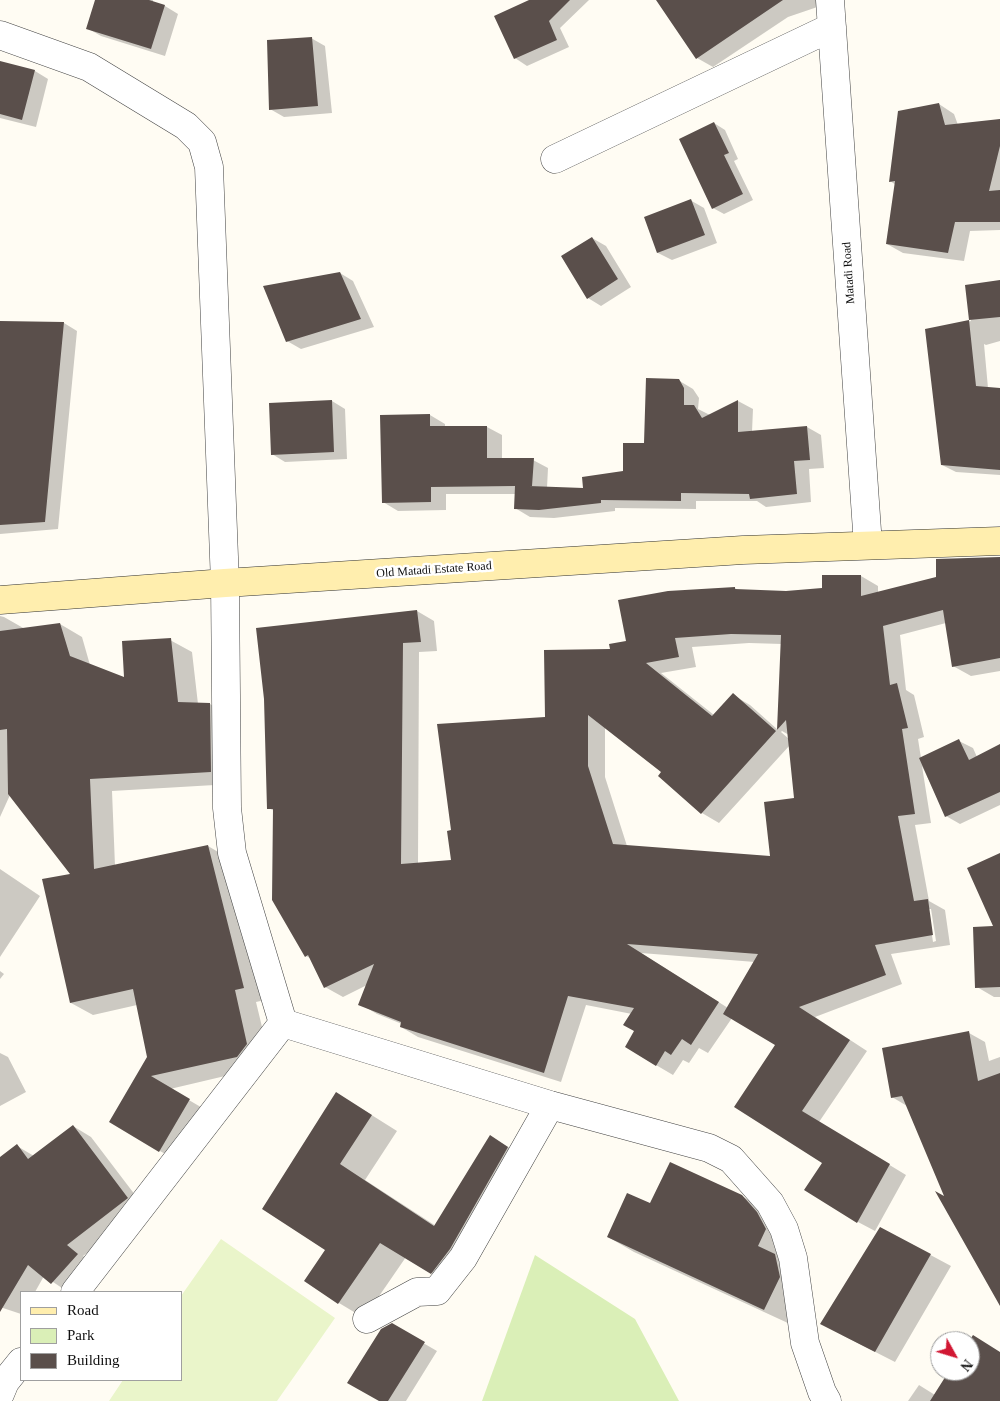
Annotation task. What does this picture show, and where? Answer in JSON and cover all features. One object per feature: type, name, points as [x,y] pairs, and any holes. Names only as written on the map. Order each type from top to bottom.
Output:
[{"type":"street","name":"Matadi Road","points":[[830,0],[868,545]]},
{"type":"street","points":[[556,159],[832,27]]},
{"type":"street","points":[[0,35],[88,67],[186,126],[202,142],[209,167],[225,583],[227,808],[232,853],[283,1023]]},
{"type":"street","name":"Old Matadi Estate Road","points":[[0,600],[225,583],[743,550],[1000,541]]},
{"type":"street","points":[[283,1023],[550,1106],[709,1148],[731,1159],[770,1204],[784,1229],[793,1258],[805,1343],[827,1401]]},
{"type":"street","points":[[76,1291],[283,1023]]},
{"type":"street","points":[[367,1319],[418,1292],[437,1291],[463,1258],[550,1106]]},
{"type":"street","points":[[0,1394],[5,1382],[20,1363]]},
{"type":"green space","points":[[221,1239],[335,1318],[277,1401],[109,1401],[122,1381],[182,1381],[182,1295]]},
{"type":"green space","points":[[535,1255],[635,1319],[679,1401],[482,1401]]},
{"type":"building","points":[[95,0],[149,0],[165,5],[151,49],[86,29]]},
{"type":"building","points":[[529,0],[570,0],[549,21],[557,40],[514,59],[494,16]]},
{"type":"building","points":[[656,0],[783,0],[696,59]]},
{"type":"building","points":[[312,37],[318,106],[269,110],[267,40]]},
{"type":"building","points":[[0,61],[35,70],[22,120],[0,114]]},
{"type":"building","points":[[939,103],[945,125],[1000,119],[1000,146],[989,191],[1000,190],[1000,222],[955,222],[948,253],[886,244],[895,181],[889,182],[898,111]]},
{"type":"building","points":[[714,122],[729,153],[724,155],[743,194],[712,209],[679,139]]},
{"type":"building","points":[[691,199],[705,235],[657,253],[644,217]]},
{"type":"building","points":[[592,237],[618,279],[587,299],[561,256]]},
{"type":"building","points":[[340,272],[361,319],[286,342],[263,286]]},
{"type":"building","points":[[1000,280],[1000,317],[969,320],[965,285]]},
{"type":"building","points":[[969,320],[976,386],[1000,388],[1000,470],[941,465],[925,329]]},
{"type":"building","points":[[0,321],[64,322],[45,522],[0,525]]},
{"type":"building","points":[[646,378],[679,379],[684,388],[684,405],[694,405],[702,418],[738,400],[738,432],[807,426],[810,460],[794,461],[797,494],[750,499],[749,494],[681,493],[681,501],[601,500],[601,503],[539,510],[514,509],[515,486],[431,487],[431,502],[382,503],[380,415],[430,414],[430,426],[487,426],[487,458],[534,458],[532,486],[529,486],[583,488],[582,477],[623,471],[623,443],[644,443]]},
{"type":"building","points":[[332,400],[334,452],[271,455],[269,403]]},
{"type":"building","points":[[1000,557],[1000,658],[952,667],[943,610],[883,626],[890,685],[897,683],[908,728],[902,729],[915,814],[898,816],[914,901],[928,899],[933,935],[875,945],[886,975],[799,1007],[850,1040],[802,1111],[890,1164],[857,1223],[804,1190],[822,1163],[734,1107],[775,1045],[723,1014],[758,954],[627,944],[719,1002],[691,1045],[682,1039],[671,1055],[665,1051],[656,1066],[625,1047],[634,1031],[623,1025],[634,1008],[568,996],[544,1073],[400,1027],[401,1022],[358,1005],[374,964],[324,988],[308,955],[305,957],[272,900],[273,809],[267,809],[264,699],[256,628],[417,610],[421,642],[403,643],[401,864],[451,860],[447,831],[451,830],[437,724],[545,717],[544,650],[610,649],[609,644],[626,641],[618,600],[668,591],[735,587],[735,589],[786,591],[822,588],[822,575],[861,575],[861,596],[936,577],[936,559]],"holes":[[[731,634],[781,635],[777,730],[786,720],[794,798],[764,802],[770,856],[613,844],[588,766],[588,715],[661,772],[658,776],[701,814],[776,731],[733,693],[712,716],[646,663],[679,657],[675,638]]]},
{"type":"building","points":[[60,623],[70,656],[124,677],[122,641],[171,638],[178,702],[210,703],[211,772],[90,779],[94,869],[208,845],[244,988],[235,990],[247,1044],[237,1057],[151,1076],[190,1099],[159,1152],[109,1122],[147,1057],[133,989],[70,1003],[42,879],[70,874],[8,794],[7,729],[0,730],[0,631]]},
{"type":"building","points":[[959,739],[969,760],[1000,744],[1000,792],[945,817],[919,758]]},
{"type":"building","points":[[1000,853],[1000,987],[975,988],[973,927],[993,926],[967,868]]},
{"type":"building","points":[[969,1031],[978,1081],[1000,1073],[1000,1306],[935,1191],[944,1196],[902,1096],[891,1098],[882,1048]]},
{"type":"building","points":[[336,1092],[372,1115],[340,1164],[434,1226],[490,1135],[508,1147],[450,1249],[431,1274],[380,1243],[338,1304],[304,1281],[325,1250],[262,1209]]},
{"type":"building","points":[[73,1125],[128,1198],[67,1245],[78,1254],[51,1284],[28,1265],[0,1312],[0,1157],[17,1144],[28,1159]]},
{"type":"building","points":[[670,1162],[742,1195],[757,1212],[766,1229],[758,1246],[775,1254],[780,1277],[764,1310],[607,1237],[627,1193],[650,1203]]},
{"type":"building","points":[[880,1227],[931,1254],[875,1352],[820,1324]]},
{"type":"building","points":[[392,1323],[425,1342],[388,1401],[379,1401],[347,1383],[381,1329]]},
{"type":"building","points":[[980,1339],[1000,1352],[1000,1401],[930,1401],[943,1381],[980,1381]]}]
